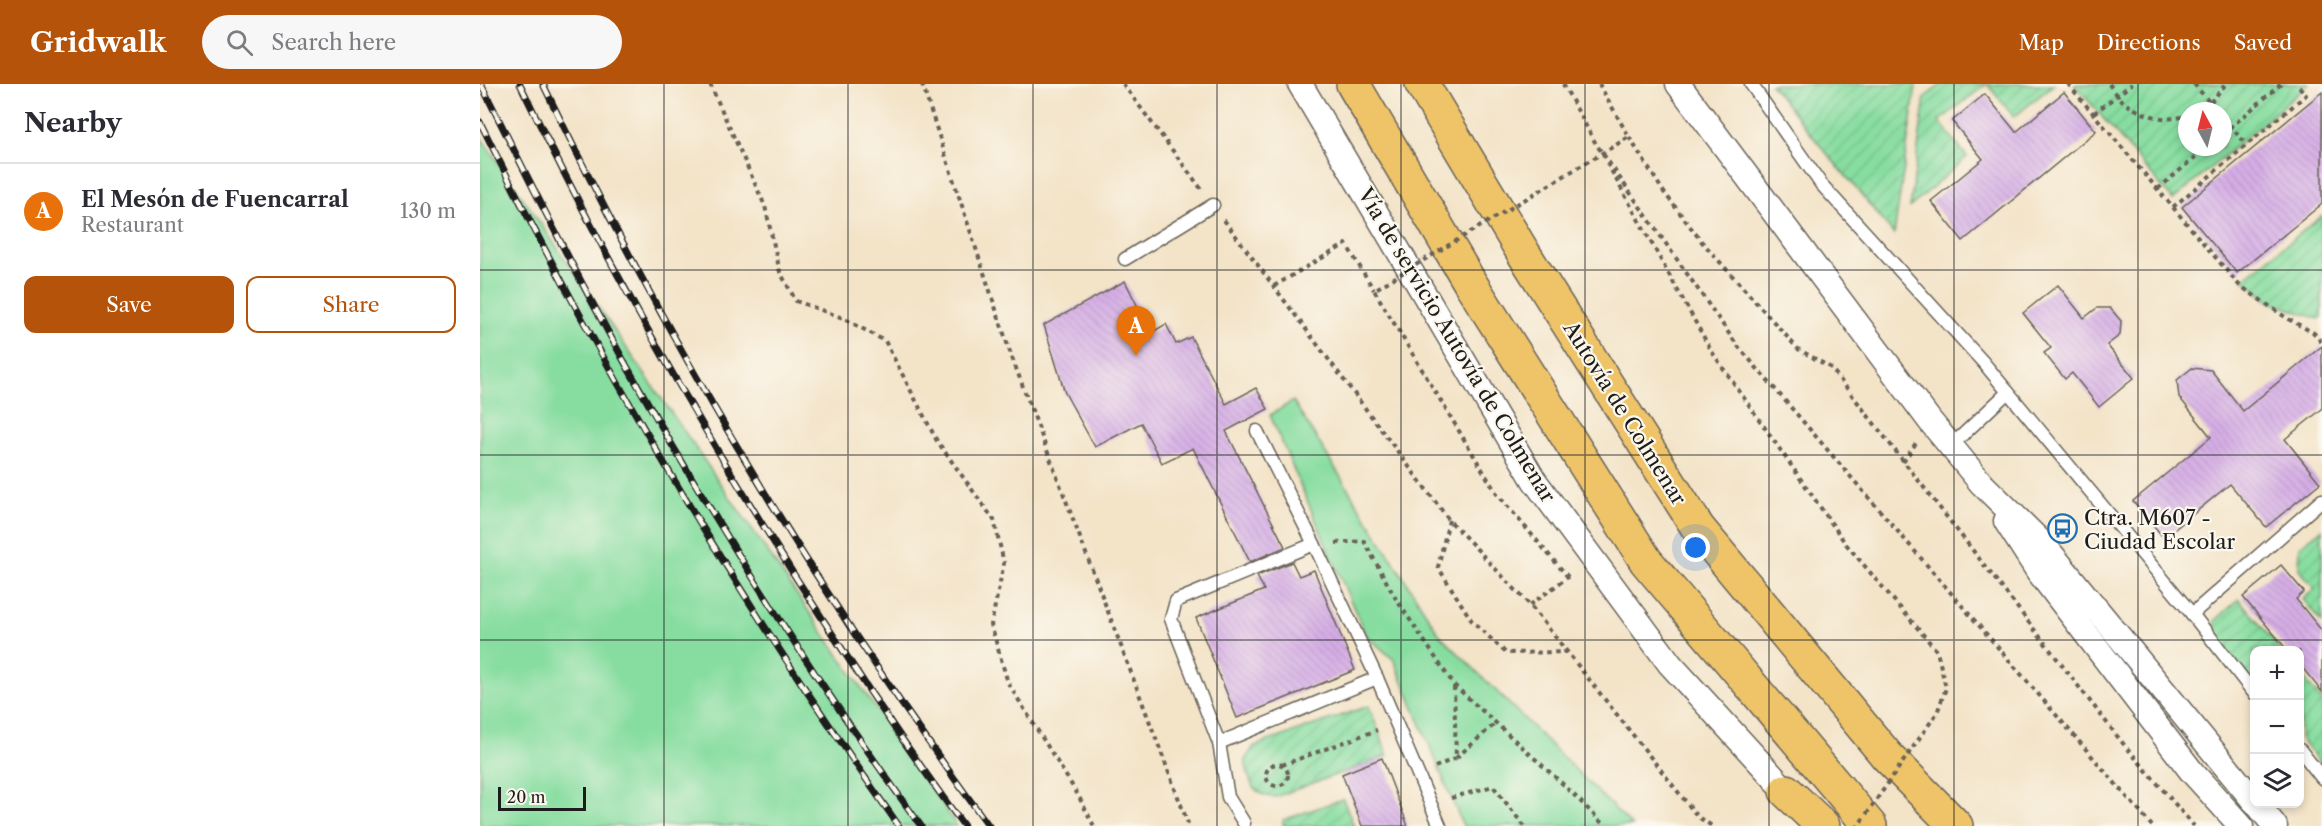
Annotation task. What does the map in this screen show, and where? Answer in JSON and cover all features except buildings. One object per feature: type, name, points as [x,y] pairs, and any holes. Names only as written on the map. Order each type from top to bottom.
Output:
[{"type":"highway","points":[[1353,84],[1469,281],[1646,561],[1870,826]]},
{"type":"highway","name":"Autovía de Colmenar","points":[[1422,84],[1524,254],[1698,528],[1887,756],[1956,826]]},
{"type":"highway","points":[[1786,791],[1812,822]]},
{"type":"street","name":"Vía de servicio Autovía de Colmenar","points":[[1300,84],[1534,480],[1670,664],[1786,791]]},
{"type":"street","points":[[1678,84],[1951,446],[1982,484],[2044,546],[2250,795]]},
{"type":"street","points":[[1982,484],[2045,580],[2192,772],[2241,826]]},
{"type":"street","points":[[2261,808],[2275,826]]},
{"type":"lane","points":[[1751,84],[1821,184],[1976,353],[2250,688]]},
{"type":"lane","points":[[1125,259],[1213,205]]},
{"type":"lane","points":[[1951,446],[2008,392]]},
{"type":"lane","points":[[1257,431],[1314,544],[1377,678],[1440,826]]},
{"type":"lane","points":[[2192,615],[2322,500]]},
{"type":"lane","points":[[1244,823],[1228,797],[1219,743],[1172,619],[1176,601],[1314,544]]},
{"type":"lane","points":[[1219,743],[1377,678]]},
{"type":"lane","points":[[2303,754],[2322,778]]},
{"type":"path","points":[[710,84],[765,206],[780,272],[796,301],[843,318],[885,341],[937,441],[994,520],[1004,563],[991,625],[1008,683],[1078,795],[1094,826]]},
{"type":"path","points":[[922,84],[1011,355],[1189,826]]},
{"type":"path","points":[[1123,84],[1449,520],[1530,605],[1698,817],[1712,826]]},
{"type":"path","points":[[1563,84],[1712,352],[1846,544],[1937,651],[1946,688],[1937,713],[1858,826]]},
{"type":"path","points":[[1599,84],[1629,137],[1664,191],[1702,242],[1798,349],[1831,368],[2121,741],[2194,826]]},
{"type":"path","points":[[2068,84],[2239,285],[2288,319],[2314,333],[2322,343]]},
{"type":"path","points":[[2109,84],[2126,105],[2152,117],[2178,117]]},
{"type":"path","points":[[2094,113],[2132,84]]},
{"type":"path","points":[[2194,84],[2209,102]]},
{"type":"path","points":[[2211,102],[2226,84]]},
{"type":"path","points":[[2232,125],[2281,84]]},
{"type":"path","points":[[2173,207],[2306,95],[2296,84]]},
{"type":"path","points":[[2232,129],[2247,145]]},
{"type":"path","points":[[1374,290],[1629,137]]},
{"type":"path","points":[[1596,144],[1737,345],[2152,826]]},
{"type":"path","points":[[2158,189],[2196,156]]},
{"type":"path","points":[[1274,286],[1346,244],[1497,494],[1568,577],[1530,605]]},
{"type":"path","points":[[1449,520],[1438,567],[1472,621],[1506,652],[1567,652]]},
{"type":"path","points":[[1314,544],[1365,541],[1396,599],[1454,686],[1565,786],[1605,826]]},
{"type":"path","points":[[1454,686],[1456,758]]},
{"type":"path","points":[[1282,765],[1287,772],[1286,780],[1281,785],[1273,785],[1266,779],[1266,771],[1273,765],[1282,765],[1395,723]]},
{"type":"path","points":[[1418,774],[1456,758],[1496,723]]},
{"type":"path","points":[[1430,804],[1493,786],[1524,826]]},
{"type":"green space","points":[[1771,84],[1913,84],[1916,86],[1894,235],[1801,122]]},
{"type":"green space","points":[[1942,84],[1987,84],[1939,121],[1967,157],[1910,207],[1925,97]]},
{"type":"green space","points":[[1987,84],[2054,84],[2014,117]]},
{"type":"green space","points":[[2074,84],[2309,84],[2232,150],[2232,102],[2178,102],[2178,156],[2225,156],[2173,200]]},
{"type":"green space","points":[[480,136],[957,826],[480,826]]},
{"type":"green space","points":[[2322,216],[2322,317],[2319,319],[2270,302],[2243,279]]},
{"type":"green space","points":[[1293,401],[1439,634],[1632,826],[1463,826],[1394,660],[1365,634],[1270,415]]},
{"type":"green space","points":[[2322,529],[2322,623],[2303,599],[2315,589],[2299,569],[2300,546]]},
{"type":"green space","points":[[2239,599],[2278,646],[2250,646],[2250,679],[2223,647],[2218,638],[2215,621]]},
{"type":"green space","points":[[2304,679],[2322,701],[2322,766],[2304,743]]},
{"type":"green space","points":[[1369,706],[1388,756],[1275,797],[1261,794],[1253,786],[1245,760],[1254,746]]},
{"type":"green space","points":[[1343,799],[1354,826],[1283,826],[1283,820]]},
{"type":"railway","points":[[481,84],[591,300],[697,487],[805,659],[921,826]]},
{"type":"railway","points":[[520,84],[591,226],[707,433],[849,659],[964,826]]},
{"type":"railway","points":[[543,84],[641,277],[749,466],[865,649],[989,826]]},
{"type":"railway","points":[[480,122],[574,304],[676,483],[784,657],[899,826]]},
{"type":"place","name":"El Mesón de Fuencarral","points":[[1136,356]]},
{"type":"place","name":"Ctra. M607 - Ciudad Escolar","points":[[2063,529]]}]
